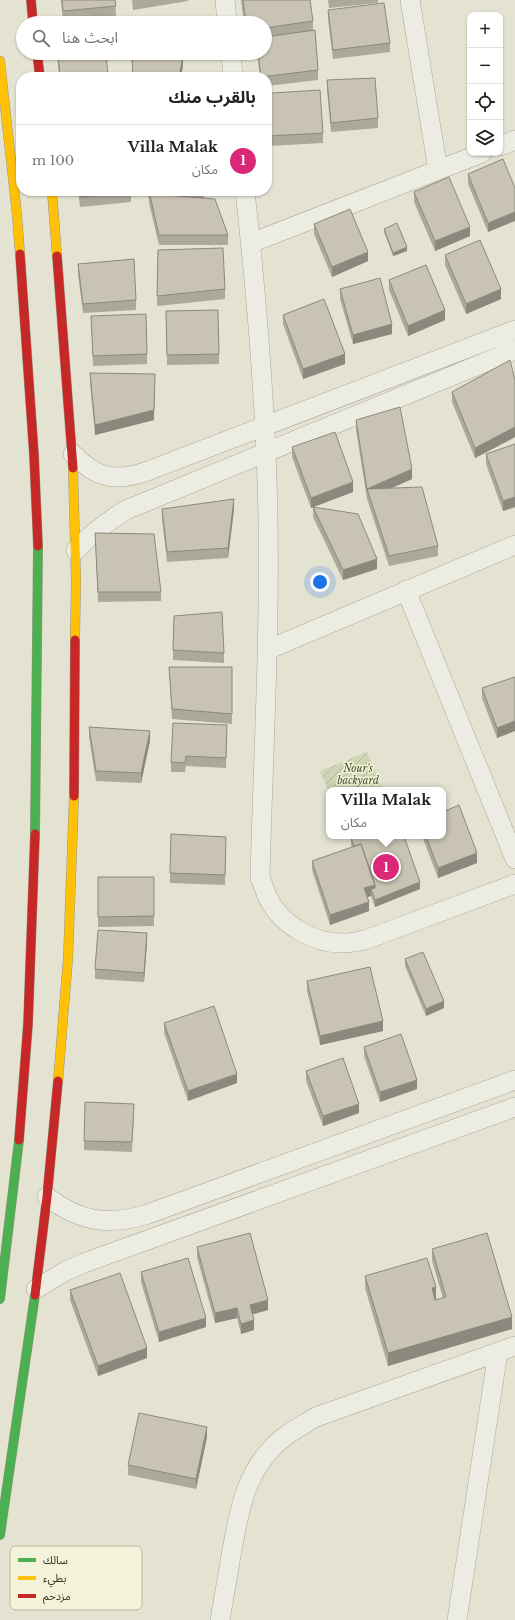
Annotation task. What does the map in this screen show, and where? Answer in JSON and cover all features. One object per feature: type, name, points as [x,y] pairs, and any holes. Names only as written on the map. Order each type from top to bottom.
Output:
[{"type":"street","points":[[30,0],[33,16]]},
{"type":"street","points":[[225,0],[226,16]]},
{"type":"street","points":[[410,0],[438,170]]},
{"type":"street","points":[[38,60],[39,72]]},
{"type":"street","points":[[232,60],[233,72]]},
{"type":"street","points":[[0,61],[18,231],[34,455],[38,572],[36,809],[28,1024],[21,1119],[0,1300]]},
{"type":"street","points":[[503,145],[515,140]]},
{"type":"street","points":[[251,243],[474,156]]},
{"type":"street","points":[[0,1535],[36,1289],[47,1197],[60,1068],[68,959],[74,811],[76,550],[72,454],[52,196]]},
{"type":"street","points":[[246,196],[262,365],[266,453],[268,548],[267,650],[260,878],[268,899],[282,917],[299,931],[320,940],[343,943],[365,940],[515,884]]},
{"type":"street","points":[[72,454],[84,466],[98,473],[114,478],[130,477],[515,330]]},
{"type":"street","points":[[76,550],[90,535],[107,521],[126,510],[515,350]]},
{"type":"street","points":[[267,650],[515,545]]},
{"type":"street","points":[[406,590],[515,859]]},
{"type":"street","points":[[47,1197],[61,1208],[94,1220],[128,1220],[515,1080]]},
{"type":"street","points":[[36,1289],[64,1272],[84,1263],[515,1107]]},
{"type":"street","points":[[220,1620],[240,1508],[246,1486],[257,1467],[271,1449],[288,1434],[316,1417],[506,1349],[457,1620]]},
{"type":"green space","name":"Nour's backyard","points":[[367,752],[382,787],[327,787],[320,771]]},
{"type":"building","points":[[62,0],[115,0],[116,6],[63,11]]},
{"type":"building","points":[[243,0],[310,0],[313,21],[272,27],[272,16],[245,16]]},
{"type":"building","points":[[384,3],[390,43],[333,50],[328,10]]},
{"type":"building","points":[[315,30],[318,70],[272,76],[272,72],[260,72],[259,60],[272,60],[272,36]]},
{"type":"building","points":[[59,60],[107,60],[108,72],[60,72]]},
{"type":"building","points":[[132,60],[182,60],[180,72],[133,72]]},
{"type":"building","points":[[375,78],[378,118],[331,123],[327,80]]},
{"type":"building","points":[[320,90],[323,133],[272,136],[272,93]]},
{"type":"building","points":[[503,159],[515,188],[515,212],[488,223],[468,174]]},
{"type":"building","points":[[449,177],[470,227],[435,241],[414,192]]},
{"type":"building","points":[[150,196],[178,196],[215,199],[228,235],[159,235]]},
{"type":"building","points":[[350,209],[368,252],[332,267],[314,224]]},
{"type":"building","points":[[397,223],[407,247],[393,253],[384,229]]},
{"type":"building","points":[[480,240],[501,289],[466,304],[445,255]]},
{"type":"building","points":[[223,248],[225,289],[157,296],[158,250]]},
{"type":"building","points":[[134,259],[136,300],[83,304],[78,264]]},
{"type":"building","points":[[426,265],[445,310],[408,326],[389,280]]},
{"type":"building","points":[[380,278],[392,324],[353,335],[340,289]]},
{"type":"building","points":[[324,299],[345,354],[303,369],[283,315]]},
{"type":"building","points":[[218,310],[219,354],[167,355],[166,311]]},
{"type":"building","points":[[146,314],[147,354],[93,356],[91,316]]},
{"type":"building","points":[[510,360],[515,380],[515,427],[475,448],[452,392]]},
{"type":"building","points":[[90,373],[155,374],[154,410],[95,425]]},
{"type":"building","points":[[400,407],[412,469],[367,489],[356,420]]},
{"type":"building","points":[[335,432],[353,482],[311,498],[292,447]]},
{"type":"building","points":[[515,444],[515,497],[503,501],[486,454]]},
{"type":"building","points":[[422,487],[438,546],[389,556],[367,489]]},
{"type":"building","points":[[234,499],[228,548],[167,552],[162,509]]},
{"type":"building","points":[[313,507],[358,514],[377,559],[343,570]]},
{"type":"building","points":[[95,533],[154,534],[161,592],[98,592]]},
{"type":"building","points":[[222,612],[224,653],[173,650],[174,616]]},
{"type":"building","points":[[169,667],[232,667],[232,714],[172,709]]},
{"type":"building","points":[[515,677],[515,721],[497,728],[482,688]]},
{"type":"building","points":[[173,723],[227,725],[226,758],[186,756],[185,763],[171,762]]},
{"type":"building","points":[[89,727],[150,731],[141,773],[96,771]]},
{"type":"building","points":[[459,805],[477,853],[438,868],[427,839],[446,839],[446,811]]},
{"type":"building","points":[[171,834],[226,837],[225,875],[170,873]]},
{"type":"building","points":[[351,839],[405,839],[420,882],[375,900],[371,889],[375,888],[375,885],[361,844],[354,846]]},
{"type":"building","points":[[361,844],[375,885],[364,888],[369,902],[330,915],[312,861]]},
{"type":"building","points":[[98,877],[154,877],[154,916],[98,917]]},
{"type":"building","points":[[98,930],[147,933],[144,973],[95,969]]},
{"type":"building","points":[[423,952],[444,1001],[426,1009],[405,959]]},
{"type":"building","points":[[370,967],[383,1021],[320,1036],[307,981]]},
{"type":"building","points":[[214,1006],[237,1074],[188,1091],[164,1023]]},
{"type":"building","points":[[401,1034],[417,1080],[380,1092],[364,1047]]},
{"type":"building","points":[[343,1058],[359,1104],[323,1116],[306,1071]]},
{"type":"building","points":[[85,1102],[134,1104],[132,1142],[84,1141]]},
{"type":"building","points":[[250,1233],[268,1300],[250,1305],[254,1320],[241,1324],[237,1308],[215,1313],[197,1247]]},
{"type":"building","points":[[487,1233],[512,1317],[388,1353],[365,1276],[427,1258],[436,1287],[432,1288],[435,1300],[446,1297],[432,1249]]},
{"type":"building","points":[[188,1258],[206,1318],[159,1332],[141,1272]]},
{"type":"building","points":[[120,1273],[147,1348],[98,1366],[70,1290]]},
{"type":"building","points":[[139,1413],[207,1427],[196,1479],[128,1465]]},
{"type":"traffic: fast","points":[[35,834],[38,546]]},
{"type":"traffic: fast","points":[[0,1299],[19,1140]]},
{"type":"traffic: fast","points":[[0,1535],[35,1295]]},
{"type":"traffic: slow","points":[[0,61],[20,254]]},
{"type":"traffic: slow","points":[[52,196],[57,256]]},
{"type":"traffic: slow","points":[[73,468],[76,580],[75,640]]},
{"type":"traffic: slow","points":[[58,1081],[68,959],[74,796]]},
{"type":"traffic: jam","points":[[31,0],[32,16]]},
{"type":"traffic: jam","points":[[38,60],[39,72]]},
{"type":"traffic: jam","points":[[20,254],[34,455],[38,546]]},
{"type":"traffic: jam","points":[[57,256],[73,468]]},
{"type":"traffic: jam","points":[[74,796],[75,640]]},
{"type":"traffic: jam","points":[[19,1140],[28,1024],[35,834]]},
{"type":"traffic: jam","points":[[35,1295],[47,1197],[58,1081]]},
{"type":"place","name":"Villa Malak","points":[[386,867]]}]
